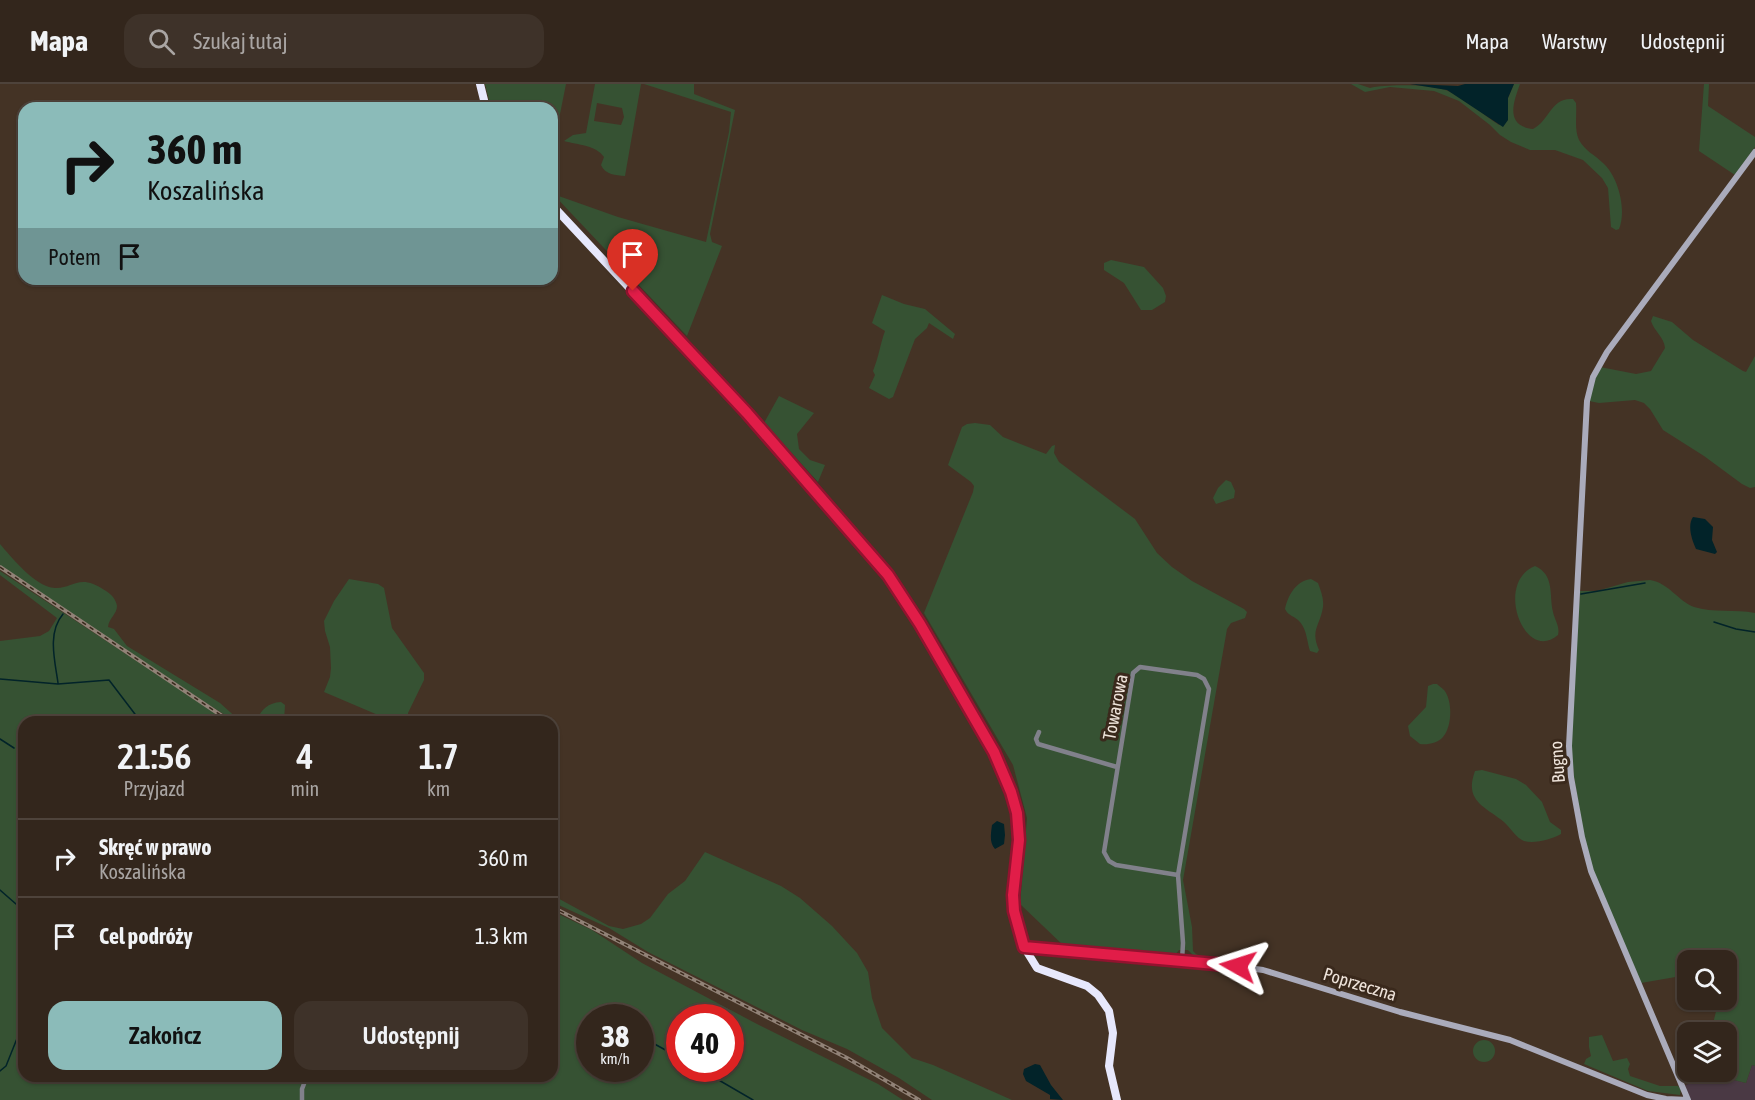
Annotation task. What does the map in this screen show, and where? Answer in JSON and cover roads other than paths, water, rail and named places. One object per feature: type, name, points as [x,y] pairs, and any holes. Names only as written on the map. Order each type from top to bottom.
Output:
[{"type":"highway","points":[[480,84],[484,102]]},
{"type":"highway","points":[[558,211],[747,413],[902,594],[994,752],[1011,792],[1017,813],[1019,840],[1013,895],[1014,911],[1024,947],[1037,968],[1087,986],[1105,1003],[1109,1011],[1113,1033],[1109,1066],[1117,1100]]},
{"type":"street","name":"Bugno","points":[[1688,1100],[1591,872],[1571,777],[1569,726],[1580,561],[1587,401],[1593,377],[1607,352],[1755,152]]},
{"type":"street","name":"Towarowa","points":[[1143,666],[1197,675],[1206,682],[1209,696],[1178,875],[1116,866],[1106,858],[1103,845],[1117,766],[1133,673],[1137,668],[1143,666]]},
{"type":"street","name":"Towarowa","points":[[1039,732],[1036,740],[1038,744],[1117,766]]},
{"type":"street","points":[[1178,875],[1182,961]]},
{"type":"street","name":"Poprzeczna","points":[[1024,947],[1238,966],[1279,974],[1390,1009],[1499,1037],[1647,1095],[1688,1100]]},
{"type":"street","points":[[302,1100],[305,1082]]},
{"type":"water","points":[[1410,84],[1458,86],[1514,84],[1508,98],[1508,120],[1503,127],[1447,90]]},
{"type":"water","points":[[1693,517],[1705,519],[1713,527],[1712,540],[1717,552],[1715,554],[1696,549],[1690,529]]},
{"type":"water","points":[[997,821],[1004,824],[1005,835],[1004,844],[995,849],[991,835],[992,825]]},
{"type":"water","points":[[1035,1064],[1040,1065],[1063,1100],[1050,1099],[1050,1095],[1026,1081],[1023,1074],[1024,1069]]},
{"type":"waterway","points":[[1581,594],[1645,583]]},
{"type":"waterway","points":[[58,683],[54,638],[55,630],[63,614]]},
{"type":"waterway","points":[[1714,622],[1755,632]]},
{"type":"waterway","points":[[0,679],[58,684],[109,680],[136,716]]},
{"type":"waterway","points":[[0,739],[14,748]]},
{"type":"waterway","points":[[0,890],[18,906]]},
{"type":"waterway","points":[[0,1071],[6,1066],[18,1036]]},
{"type":"waterway","points":[[654,1044],[666,1050]]},
{"type":"waterway","points":[[722,1082],[753,1100]]},
{"type":"railway","points":[[0,567],[222,716]]},
{"type":"railway","points":[[558,910],[847,1058],[919,1100]]}]
